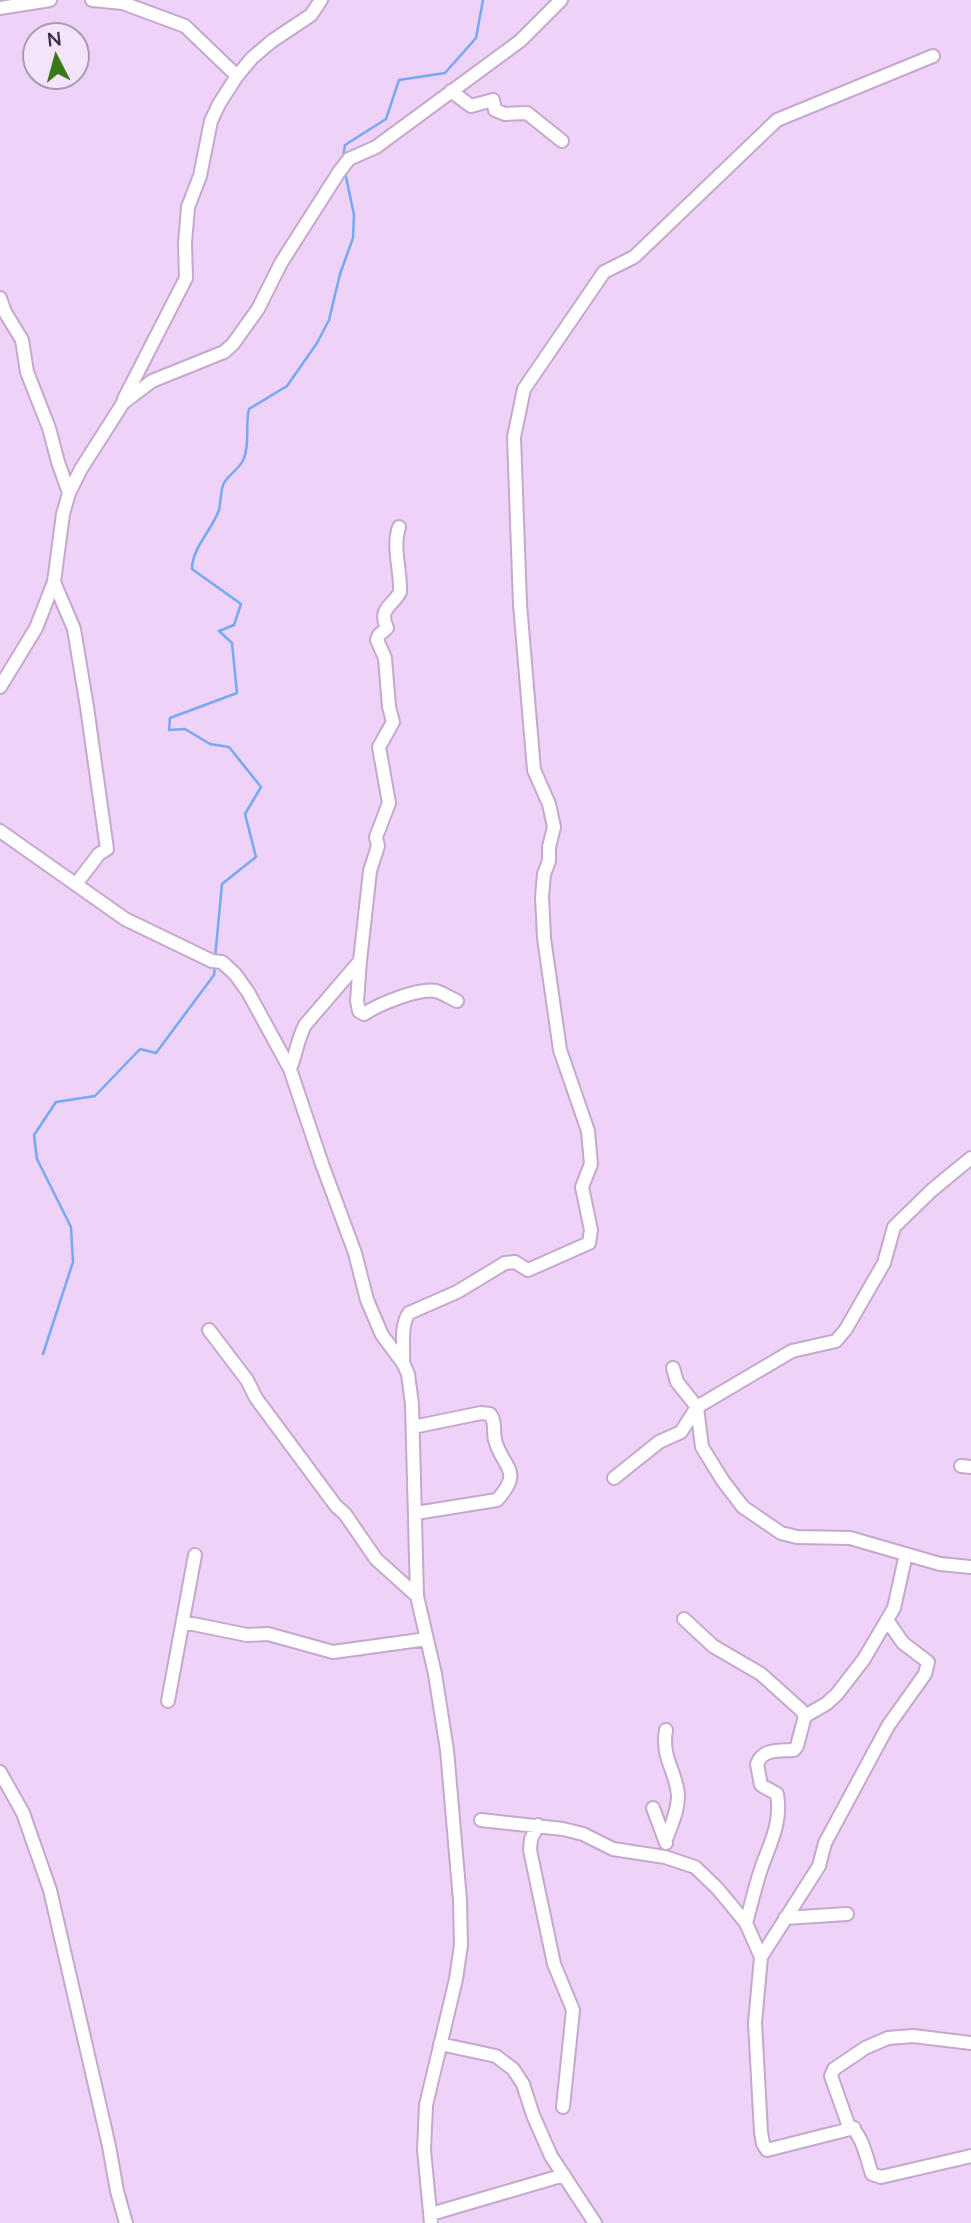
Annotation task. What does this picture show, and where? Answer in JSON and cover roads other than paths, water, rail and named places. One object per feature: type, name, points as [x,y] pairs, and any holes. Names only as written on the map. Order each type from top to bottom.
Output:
[{"type":"street","points":[[0,8],[50,0]]},
{"type":"street","points":[[92,0],[123,3],[185,26],[237,76]]},
{"type":"street","points":[[0,687],[36,628],[54,582],[63,514],[69,493],[123,403],[186,278],[188,207],[200,176],[211,121],[237,76],[253,58],[272,41],[311,15],[321,0]]},
{"type":"street","points":[[123,403],[152,381],[223,352],[233,344],[258,309],[281,264],[349,159],[376,147],[520,41],[561,0]]},
{"type":"street","points":[[403,1363],[405,1324],[409,1313],[475,1283],[505,1263],[515,1262],[528,1270],[589,1243],[591,1230],[582,1188],[591,1164],[588,1131],[560,1050],[544,938],[544,874],[549,862],[549,847],[554,827],[549,804],[534,770],[520,604],[514,437],[524,389],[559,334],[604,272],[634,257],[777,120],[933,57]]},
{"type":"street","points":[[451,91],[471,106],[493,100],[495,110],[505,114],[527,113],[562,141]]},
{"type":"street","points":[[0,298],[22,340],[27,372],[49,428],[69,493]]},
{"type":"street","points":[[399,527],[396,547],[400,592],[384,612],[387,628],[377,640],[385,658],[389,707],[393,722],[379,747],[388,803],[376,837],[378,846],[370,872],[356,1001],[359,1011],[364,1014],[391,1000],[431,990],[457,1001]]},
{"type":"street","points":[[54,582],[74,629],[107,849],[99,854],[76,884]]},
{"type":"street","points":[[0,831],[125,919],[217,961],[235,974],[248,992],[290,1069],[355,1253],[368,1300],[382,1335],[403,1363],[411,1394],[417,1596],[435,1674],[447,1750],[460,1900],[461,1945],[456,1979],[426,2105],[424,2150],[431,2218],[564,2175]]},
{"type":"street","points":[[290,1069],[305,1025],[360,961]]},
{"type":"street","points":[[614,1478],[659,1441],[681,1432],[697,1407],[792,1351],[836,1341],[846,1329],[884,1264],[894,1227],[932,1190],[971,1158]]},
{"type":"street","points":[[209,1331],[376,1559],[417,1596]]},
{"type":"street","points":[[673,1368],[677,1382],[697,1407],[702,1447],[743,1507],[755,1516],[781,1533],[797,1538],[850,1538],[940,1564],[971,1567]]},
{"type":"street","points":[[413,1427],[481,1413],[490,1414],[499,1454],[509,1465],[510,1480],[497,1500],[416,1513]]},
{"type":"street","points":[[746,1923],[756,1884],[776,1832],[779,1814],[777,1794],[761,1785],[757,1764],[763,1754],[794,1750],[805,1716],[837,1695],[864,1659],[894,1608],[906,1554]]},
{"type":"street","points":[[168,1701],[195,1556]]},
{"type":"street","points":[[684,1619],[713,1646],[761,1674],[805,1716]]},
{"type":"street","points":[[854,2129],[767,2150],[761,2132],[755,2023],[761,1956],[819,1866],[825,1843],[888,1726],[928,1666],[928,1662],[903,1643],[887,1620]]},
{"type":"street","points":[[183,1622],[247,1635],[268,1634],[333,1652],[427,1639]]},
{"type":"street","points":[[665,1857],[666,1839],[678,1794],[665,1755],[666,1730]]},
{"type":"street","points":[[0,1772],[23,1813],[50,1890],[126,2223]]},
{"type":"street","points":[[653,1808],[666,1839]]},
{"type":"street","points":[[481,1820],[538,1825],[583,1834],[613,1849],[665,1857],[695,1867],[717,1888],[746,1923],[761,1956]]},
{"type":"street","points":[[538,1825],[531,1839],[530,1850],[554,1964],[573,2010],[563,2107]]},
{"type":"street","points":[[785,1918],[848,1914]]},
{"type":"street","points":[[971,2043],[914,2036],[888,2038],[865,2048],[834,2069],[831,2076],[848,2124],[861,2141],[872,2174],[881,2177],[971,2156]]},
{"type":"street","points":[[440,2044],[496,2056],[513,2069],[523,2084],[551,2156],[595,2223]]},
{"type":"waterway","points":[[343,158],[345,145],[386,119],[399,80],[445,73],[476,38],[483,0]]},
{"type":"waterway","points":[[215,958],[222,884],[256,857],[245,814],[261,787],[229,747],[210,744],[185,729],[169,730],[170,718],[237,693],[232,643],[219,631],[234,625],[241,604],[192,569],[193,561],[219,510],[224,483],[244,458],[249,409],[287,386],[317,343],[329,320],[340,274],[353,238],[354,215],[345,172]]},
{"type":"waterway","points":[[43,1354],[73,1262],[71,1227],[37,1159],[34,1135],[56,1102],[95,1096],[140,1049],[156,1053],[214,975],[215,964]]}]
